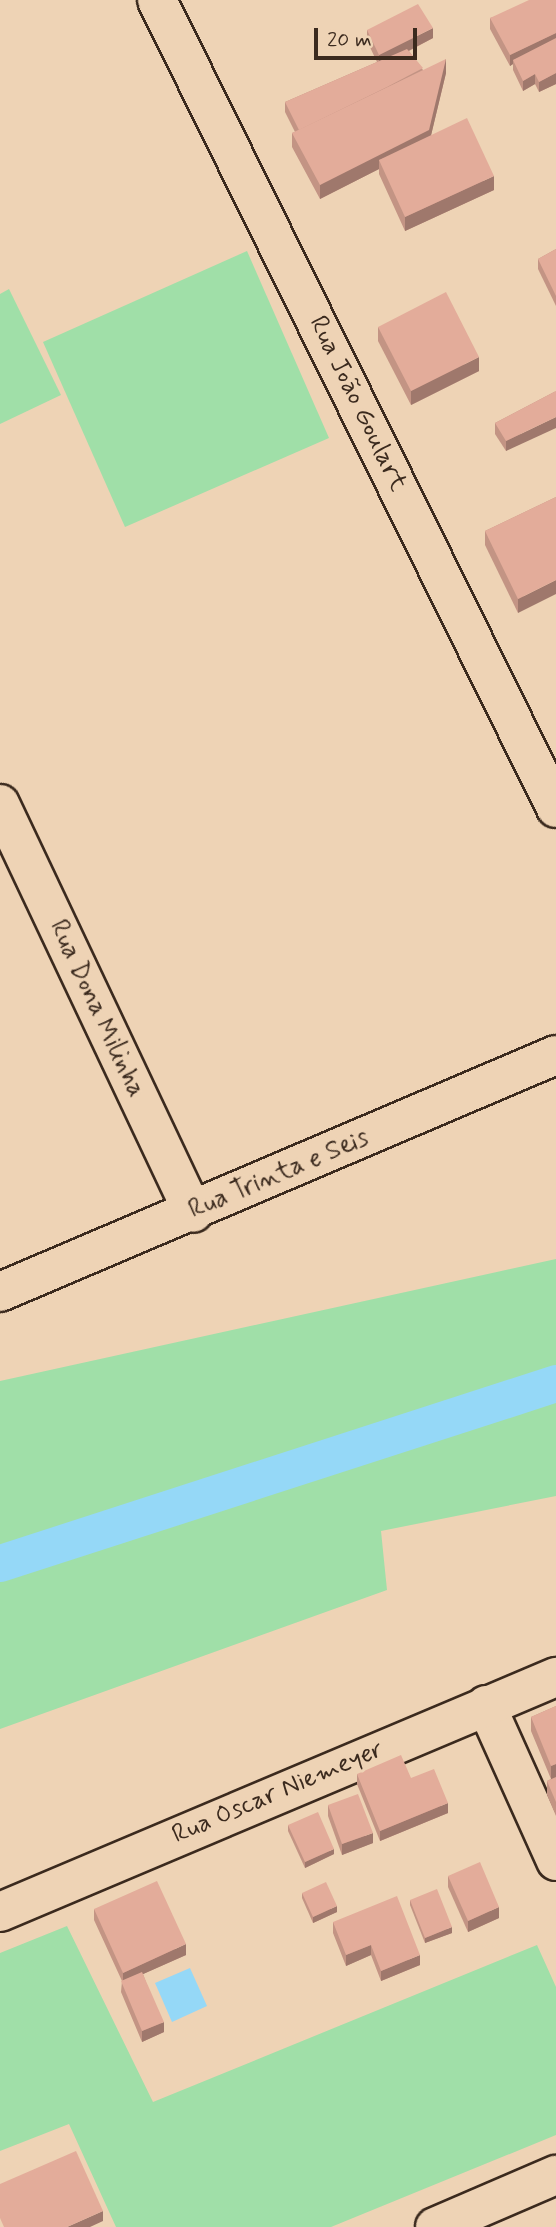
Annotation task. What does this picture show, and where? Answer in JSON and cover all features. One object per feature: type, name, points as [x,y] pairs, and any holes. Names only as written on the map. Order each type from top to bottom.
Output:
[{"type":"street","name":"Rua João Goulart","points":[[157,0],[556,808]]},
{"type":"street","name":"Rua Dona Milinha","points":[[0,804],[193,1213]]},
{"type":"street","name":"Rua Trinta e Seis","points":[[0,1292],[193,1213],[556,1055]]},
{"type":"street","name":"Rua Oscar Niemeyer","points":[[0,1912],[556,1677]]},
{"type":"street","points":[[486,1705],[556,1861]]},
{"type":"street","points":[[435,2227],[556,2175]]},
{"type":"green space","points":[[247,251],[329,438],[125,527],[43,342]]},
{"type":"green space","points":[[9,289],[61,395],[0,424],[0,294]]},
{"type":"green space","points":[[556,1259],[556,1496],[381,1531],[387,1590],[0,1729],[0,1381]]},
{"type":"green space","points":[[67,1926],[153,2102],[537,1945],[556,1987],[556,2135],[331,2227],[116,2227],[69,2124],[0,2151],[0,1953]]},
{"type":"water","points":[[190,1968],[207,2006],[172,2022],[155,1983]]},
{"type":"building","points":[[529,0],[556,0],[556,33],[510,55],[490,18]]},
{"type":"building","points":[[418,4],[433,28],[379,55],[367,30]]},
{"type":"building","points":[[556,38],[556,73],[539,82],[535,74],[523,81],[513,60]]},
{"type":"building","points":[[407,49],[423,68],[299,130],[285,102]]},
{"type":"building","points":[[446,59],[429,130],[320,185],[292,133]]},
{"type":"building","points":[[467,118],[494,176],[405,217],[379,160]]},
{"type":"building","points":[[556,249],[556,296],[538,259]]},
{"type":"building","points":[[446,292],[479,357],[411,391],[378,327]]},
{"type":"building","points":[[556,391],[556,417],[506,441],[495,423]]},
{"type":"building","points":[[556,497],[556,580],[518,599],[485,531]]},
{"type":"building","points":[[556,1706],[556,1764],[551,1766],[531,1717]]},
{"type":"building","points":[[401,1755],[411,1778],[434,1769],[448,1803],[380,1831],[357,1774]]},
{"type":"building","points":[[556,1777],[556,1802],[547,1781]]},
{"type":"building","points":[[358,1794],[373,1833],[342,1844],[328,1805]]},
{"type":"building","points":[[318,1812],[334,1849],[305,1862],[288,1825]]},
{"type":"building","points":[[480,1862],[499,1907],[468,1921],[448,1876]]},
{"type":"building","points":[[157,1881],[186,1944],[123,1973],[94,1909]]},
{"type":"building","points":[[326,1882],[337,1906],[313,1917],[302,1893]]},
{"type":"building","points":[[437,1889],[452,1927],[425,1938],[410,1900]]},
{"type":"building","points":[[397,1896],[420,1955],[381,1971],[371,1945],[346,1955],[333,1922]]},
{"type":"building","points":[[142,1972],[164,2022],[142,2031],[121,1981]]},
{"type":"building","points":[[76,2151],[103,2211],[67,2227],[4,2227],[0,2218],[0,2184]]},
{"type":"waterway","points":[[0,1563],[556,1383]]}]
